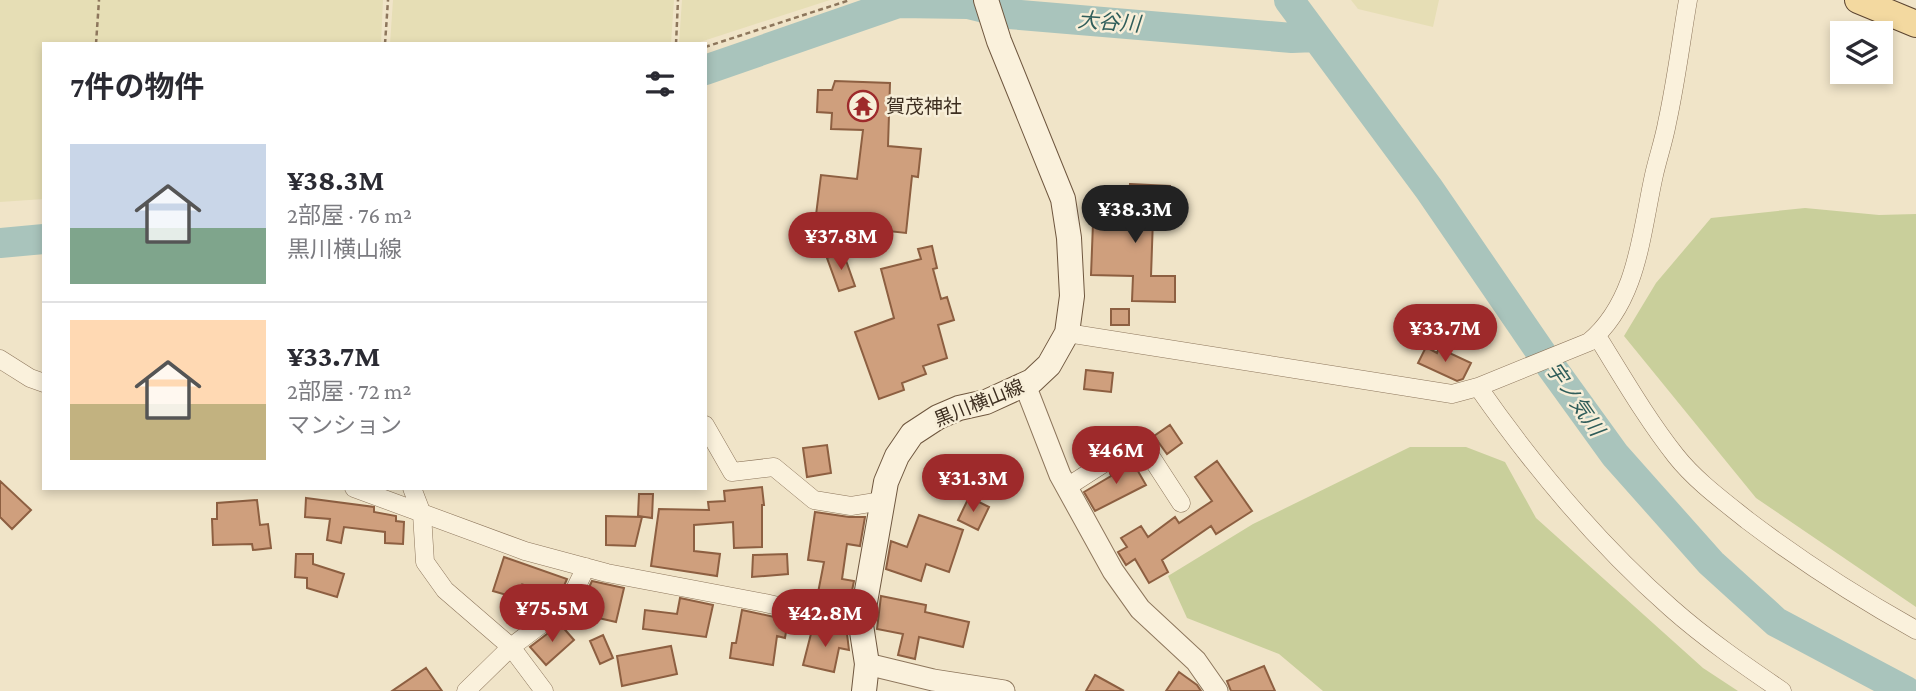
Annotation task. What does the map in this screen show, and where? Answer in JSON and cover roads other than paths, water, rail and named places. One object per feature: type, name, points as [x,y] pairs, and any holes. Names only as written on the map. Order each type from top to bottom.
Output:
[{"type":"main road","name":"黒川横山線","points":[[864,691],[867,664],[861,625],[886,482],[897,456],[912,434],[938,417],[986,402],[1025,385],[1049,365],[1067,332],[1072,296],[1069,238],[1063,199],[986,0]]},
{"type":"main road","points":[[1858,0],[1916,24]]},
{"type":"street","points":[[1067,332],[1451,394],[1593,339],[1626,294],[1640,249],[1667,123],[1688,0]]},
{"type":"street","points":[[1593,339],[1677,458],[1719,498],[1782,547],[1850,593],[1916,630]]},
{"type":"street","points":[[0,359],[42,382]]},
{"type":"street","points":[[1485,383],[1515,440],[1546,479],[1613,551],[1670,607],[1727,654],[1782,691]]},
{"type":"street","points":[[1025,385],[1046,444],[1066,487],[1113,571],[1140,609],[1196,661],[1217,691]]},
{"type":"street","points":[[707,428],[732,472],[774,467],[814,500],[851,506],[882,501]]},
{"type":"street","points":[[1066,487],[1140,440],[1181,503]]},
{"type":"street","points":[[359,490],[524,551],[586,567],[861,625]]},
{"type":"street","points":[[413,490],[422,514],[425,562],[445,590],[511,647],[544,691]]},
{"type":"street","points":[[466,691],[511,647],[568,604],[586,567]]},
{"type":"street","points":[[867,664],[933,680],[1004,691]]},
{"type":"waterway","name":"宇ノ気川","points":[[1289,0],[1429,189],[1615,455],[1711,563],[1776,622],[1906,691]]},
{"type":"waterway","name":"大谷川","points":[[707,69],[898,3],[968,4],[1009,14],[1292,38],[1316,37]]},
{"type":"waterway","name":"大谷川","points":[[0,243],[42,239]]},
{"type":"place","name":"賀茂神社","points":[[863,106]]}]
